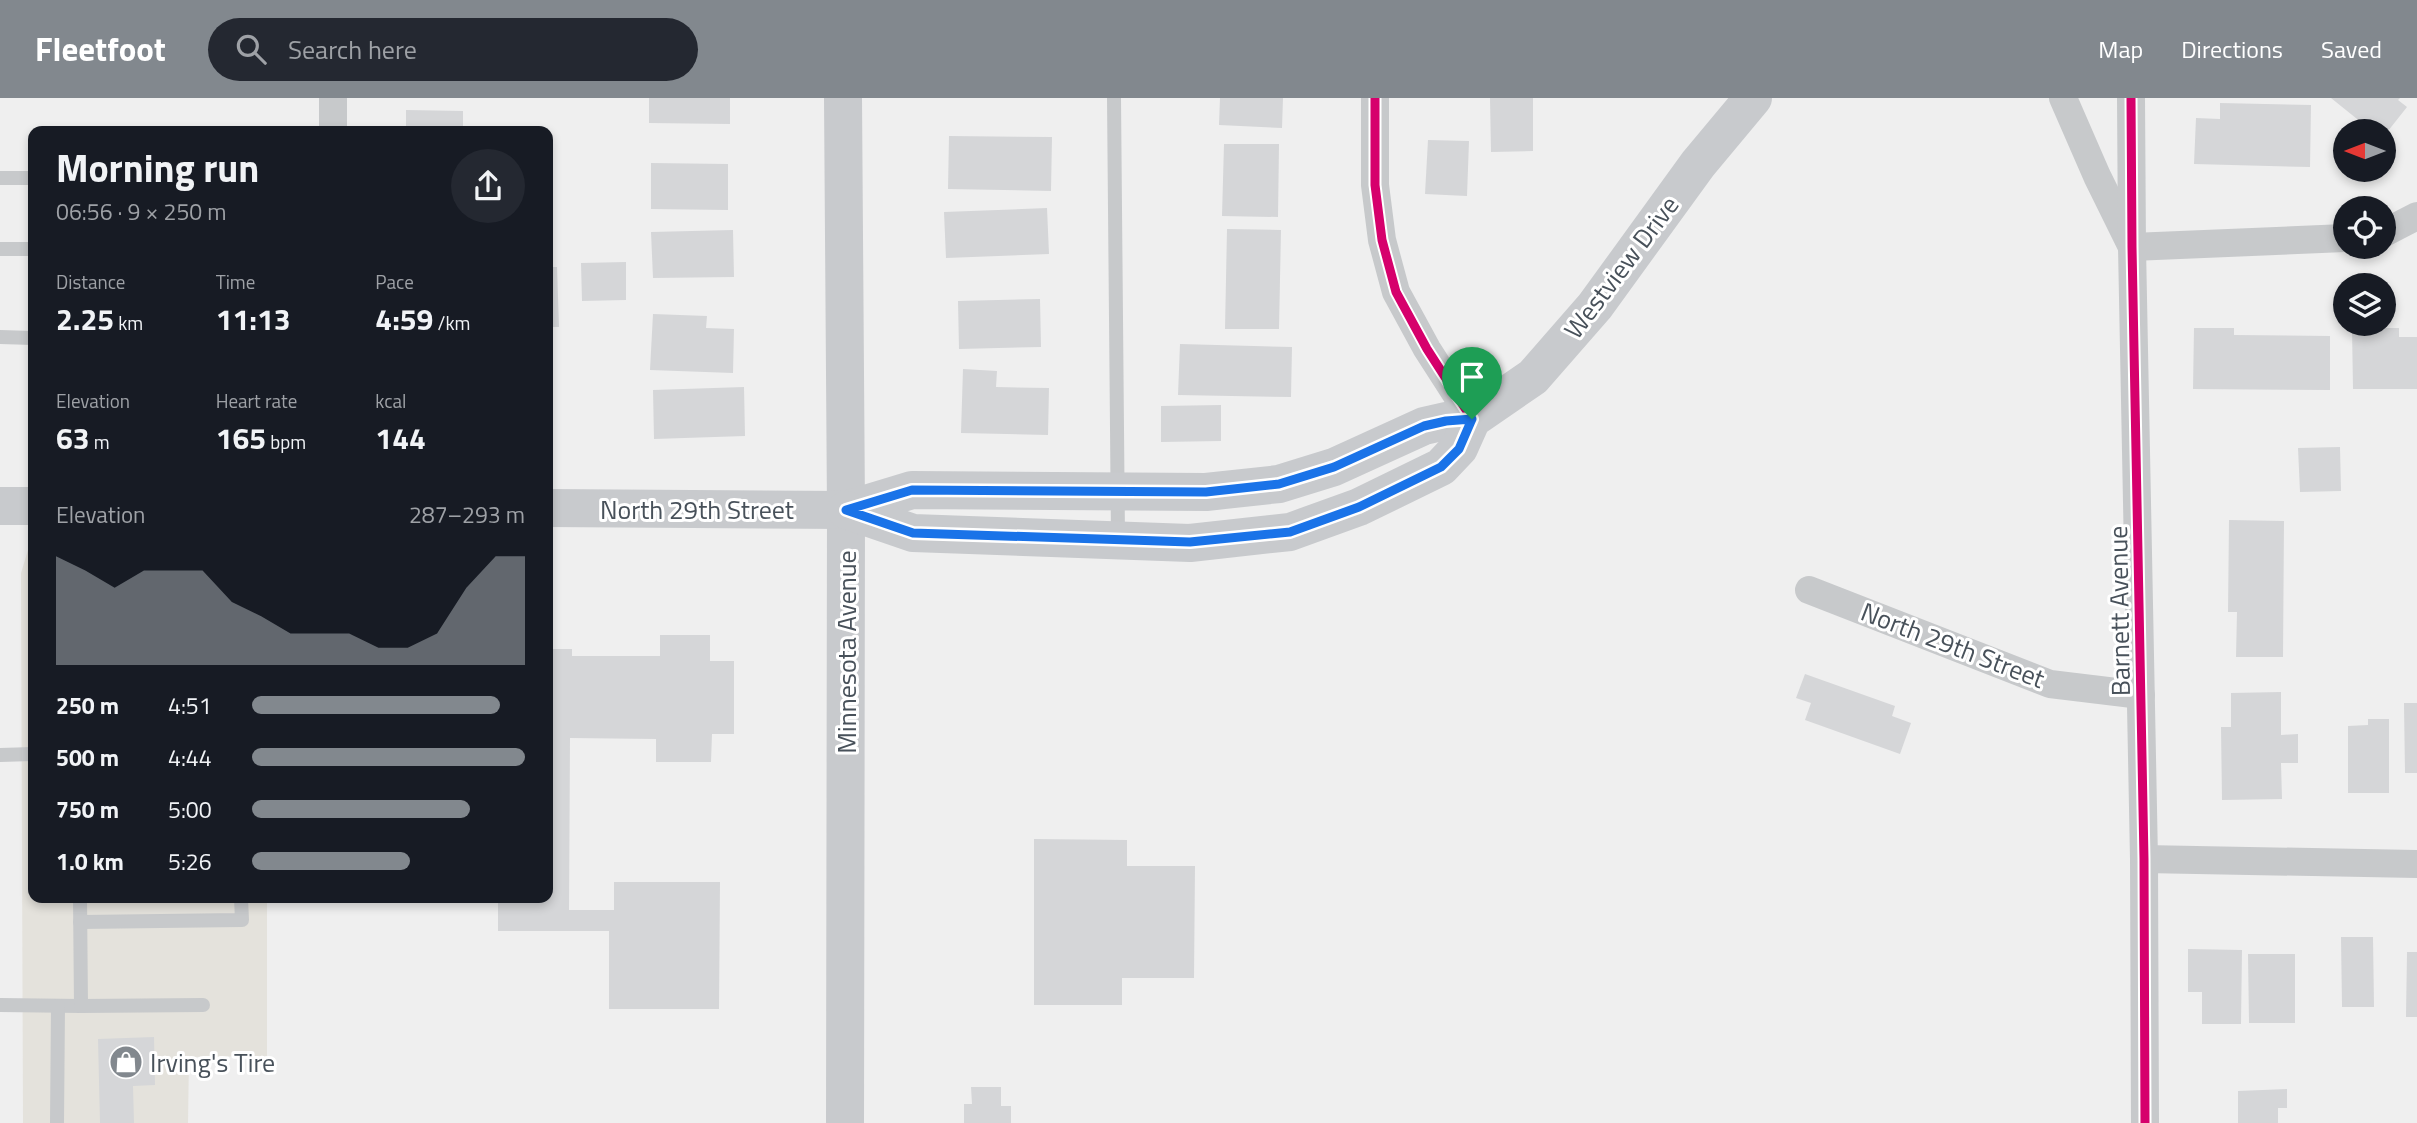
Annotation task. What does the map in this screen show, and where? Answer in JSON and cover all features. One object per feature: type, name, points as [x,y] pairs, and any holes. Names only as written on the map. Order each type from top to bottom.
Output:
[{"type":"main road","name":"Minnesota Avenue","points":[[843,98],[846,510],[845,1123]]},
{"type":"main road","name":"Westview Drive","points":[[846,510],[912,490],[1206,492],[1279,484],[1334,467],[1424,426],[1472,419],[1533,377],[1595,306],[1698,164],[1753,98]]},
{"type":"main road","points":[[846,510],[913,533],[1190,542],[1290,532],[1359,507],[1441,467],[1459,449],[1472,419]]},
{"type":"main road","points":[[0,506],[28,506]]},
{"type":"main road","name":"North 29th Street","points":[[553,508],[846,510]]},
{"type":"street","points":[[333,98],[333,126]]},
{"type":"street","points":[[1375,98],[1375,185],[1382,240],[1396,292],[1427,349],[1472,419]]},
{"type":"street","points":[[2063,98],[2132,247],[2333,239]]},
{"type":"street","name":"Barnett Avenue","points":[[2131,98],[2144,859],[2145,1123]]},
{"type":"street","points":[[2396,228],[2417,216]]},
{"type":"street","points":[[2396,234],[2417,233]]},
{"type":"street","name":"North 29th Street","points":[[1809,590],[2050,684],[2141,695]]},
{"type":"street","points":[[2144,859],[2417,864]]},
{"type":"lane","points":[[1114,98],[1118,540]]},
{"type":"lane","points":[[0,178],[28,178]]},
{"type":"lane","points":[[0,249],[28,249]]},
{"type":"lane","points":[[0,337],[28,338]]},
{"type":"lane","points":[[0,755],[28,754]]},
{"type":"lane","points":[[80,903],[81,1006]]},
{"type":"lane","points":[[80,922],[242,920],[241,903]]},
{"type":"lane","points":[[0,1005],[203,1005]]},
{"type":"lane","points":[[57,1123],[58,1006]]},
{"type":"shaded area","points":[[28,550],[28,903],[267,903],[267,1056],[189,1057],[188,1123],[23,1123],[21,573]]},
{"type":"building","points":[[649,98],[730,98],[730,124],[649,123]]},
{"type":"building","points":[[1220,98],[1283,98],[1282,128],[1219,125]]},
{"type":"building","points":[[1490,98],[1533,98],[1533,151],[1491,152]]},
{"type":"building","points":[[2331,98],[2400,98],[2398,100],[2407,107],[2396,121],[2357,119]]},
{"type":"building","points":[[2220,103],[2311,105],[2310,167],[2194,164],[2196,118],[2220,119]]},
{"type":"building","points":[[406,110],[463,111],[463,126],[406,126]]},
{"type":"building","points":[[949,136],[1052,137],[1051,191],[948,189]]},
{"type":"building","points":[[1428,140],[1469,141],[1467,196],[1425,194]]},
{"type":"building","points":[[1224,144],[1279,144],[1278,217],[1222,216]]},
{"type":"building","points":[[651,163],[728,164],[728,210],[651,209]]},
{"type":"building","points":[[1047,208],[1049,254],[946,258],[944,212]]},
{"type":"building","points":[[1227,229],[1281,230],[1279,329],[1225,329]]},
{"type":"building","points":[[733,230],[734,277],[653,278],[651,232]]},
{"type":"building","points":[[626,262],[626,300],[582,301],[581,263]]},
{"type":"building","points":[[553,267],[557,267],[559,327],[553,327]]},
{"type":"building","points":[[1040,299],[1041,347],[959,349],[958,301]]},
{"type":"building","points":[[653,314],[707,316],[706,328],[734,329],[733,373],[650,370]]},
{"type":"building","points":[[2194,328],[2234,328],[2234,335],[2330,336],[2330,390],[2193,389]]},
{"type":"building","points":[[2396,328],[2399,328],[2399,337],[2417,337],[2417,389],[2353,389],[2352,336],[2396,336]]},
{"type":"building","points":[[1180,344],[1292,347],[1291,397],[1178,395]]},
{"type":"building","points":[[963,369],[997,371],[996,387],[1049,388],[1048,435],[961,433]]},
{"type":"building","points":[[744,387],[745,436],[654,439],[653,390]]},
{"type":"building","points":[[1221,405],[1221,441],[1161,442],[1161,406]]},
{"type":"building","points":[[2340,447],[2341,491],[2300,492],[2298,448]]},
{"type":"building","points":[[2229,520],[2284,521],[2283,657],[2236,657],[2237,612],[2228,612]]},
{"type":"building","points":[[660,635],[710,635],[710,661],[734,661],[734,734],[712,734],[711,762],[656,762],[656,739],[570,738],[569,910],[614,910],[614,882],[720,882],[719,1009],[609,1009],[609,931],[498,931],[498,903],[553,903],[553,649],[572,649],[572,656],[660,656]]},
{"type":"building","points":[[1805,674],[1895,706],[1892,716],[1911,723],[1900,754],[1805,720],[1811,703],[1796,698]]},
{"type":"building","points":[[2281,692],[2281,735],[2298,734],[2298,763],[2281,763],[2282,799],[2222,800],[2221,727],[2231,727],[2231,693]]},
{"type":"building","points":[[2404,703],[2417,703],[2417,773],[2405,773]]},
{"type":"building","points":[[2368,719],[2389,719],[2389,793],[2348,793],[2348,726],[2368,725]]},
{"type":"building","points":[[1034,839],[1127,840],[1127,866],[1195,866],[1194,978],[1122,978],[1122,1005],[1034,1005]]},
{"type":"building","points":[[2341,937],[2373,937],[2374,1007],[2342,1007]]},
{"type":"building","points":[[2188,949],[2242,950],[2241,1024],[2202,1024],[2202,992],[2188,992]]},
{"type":"building","points":[[2407,952],[2417,952],[2417,1017],[2406,1017]]},
{"type":"building","points":[[2248,954],[2295,954],[2295,1023],[2249,1023]]},
{"type":"building","name":"Irving's Tire","points":[[154,1037],[155,1085],[133,1086],[134,1123],[100,1123],[98,1039]]},
{"type":"building","points":[[971,1087],[1001,1087],[1001,1106],[1011,1106],[1011,1123],[964,1123],[964,1104],[972,1104]]},
{"type":"building","points":[[2287,1089],[2287,1108],[2278,1108],[2278,1123],[2238,1123],[2238,1091]]},
{"type":"cycle path","points":[[1375,98],[1375,185],[1382,240],[1396,292],[1427,349],[1472,419]]},
{"type":"cycle path","points":[[2131,98],[2144,859],[2145,1123]]},
{"type":"place","name":"Irving's Tire","points":[[126,1062]]},
{"type":"route","points":[[1472,419],[1459,449],[1441,467],[1359,507],[1290,532],[1190,542],[913,533],[846,510],[912,490],[1206,492],[1279,484],[1334,467],[1424,426],[1472,419]]}]
